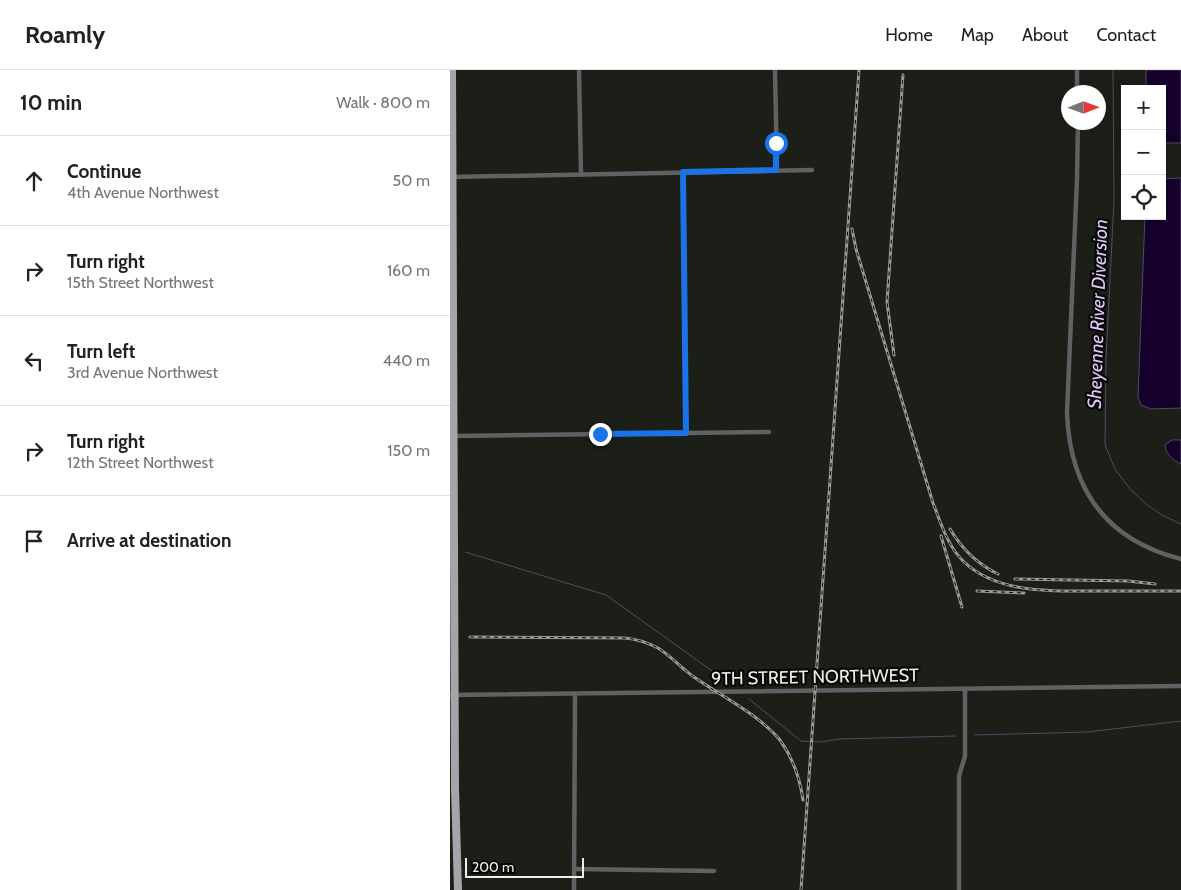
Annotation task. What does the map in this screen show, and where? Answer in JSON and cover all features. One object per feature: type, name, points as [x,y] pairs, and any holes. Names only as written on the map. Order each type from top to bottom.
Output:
[{"type":"main road","points":[[452,70],[452,695],[458,890]]},
{"type":"street","points":[[579,70],[581,174]]},
{"type":"street","points":[[775,70],[776,170]]},
{"type":"street","points":[[1077,70],[1077,85]]},
{"type":"street","points":[[1078,130],[1067,413],[1068,434],[1072,452],[1083,487],[1094,504],[1109,520],[1145,547],[1181,559]]},
{"type":"street","points":[[452,177],[812,170]]},
{"type":"street","points":[[683,172],[686,433]]},
{"type":"street","points":[[452,436],[585,436],[769,432]]},
{"type":"street","name":"9TH STREET NORTHWEST","points":[[452,695],[575,695],[716,691],[1181,686]]},
{"type":"street","points":[[959,890],[959,776],[965,756],[965,688]]},
{"type":"street","points":[[574,890],[575,695]]},
{"type":"street","points":[[574,869],[714,871]]},
{"type":"shaded area","points":[[1146,70],[1181,70],[1181,143],[1166,143],[1166,85],[1146,85]]},
{"type":"shaded area","points":[[1181,178],[1181,408],[1151,409],[1141,405],[1138,397],[1145,220],[1166,220],[1166,179]]},
{"type":"shaded area","points":[[1172,440],[1181,440],[1181,464],[1167,452],[1165,445]]},
{"type":"waterway","name":"Sheyenne River Diversion","points":[[1113,70],[1114,201],[1106,359],[1105,445],[1115,469],[1130,489],[1146,504],[1162,515],[1181,524]]},
{"type":"waterway","points":[[465,552],[606,595],[729,683]]},
{"type":"waterway","points":[[749,699],[801,741],[820,742],[840,739],[955,736]]},
{"type":"waterway","points":[[975,735],[1087,732],[1181,721]]},
{"type":"railway","points":[[801,890],[859,70]]},
{"type":"railway","points":[[894,355],[887,302],[903,75]]},
{"type":"railway","points":[[852,229],[856,249],[933,503],[957,555],[977,572],[993,580],[1028,589],[1065,591],[1181,591]]},
{"type":"railway","points":[[950,529],[971,555],[983,566],[998,574]]},
{"type":"railway","points":[[941,536],[962,607]]},
{"type":"railway","points":[[1015,579],[1128,581],[1155,584]]},
{"type":"railway","points":[[977,591],[1024,593]]},
{"type":"railway","points":[[470,637],[625,638],[634,639],[658,648],[694,677],[761,722],[780,740],[792,761],[803,800]]},
{"type":"route","points":[[600,434],[686,433],[683,172],[776,170],[776,143]]}]
